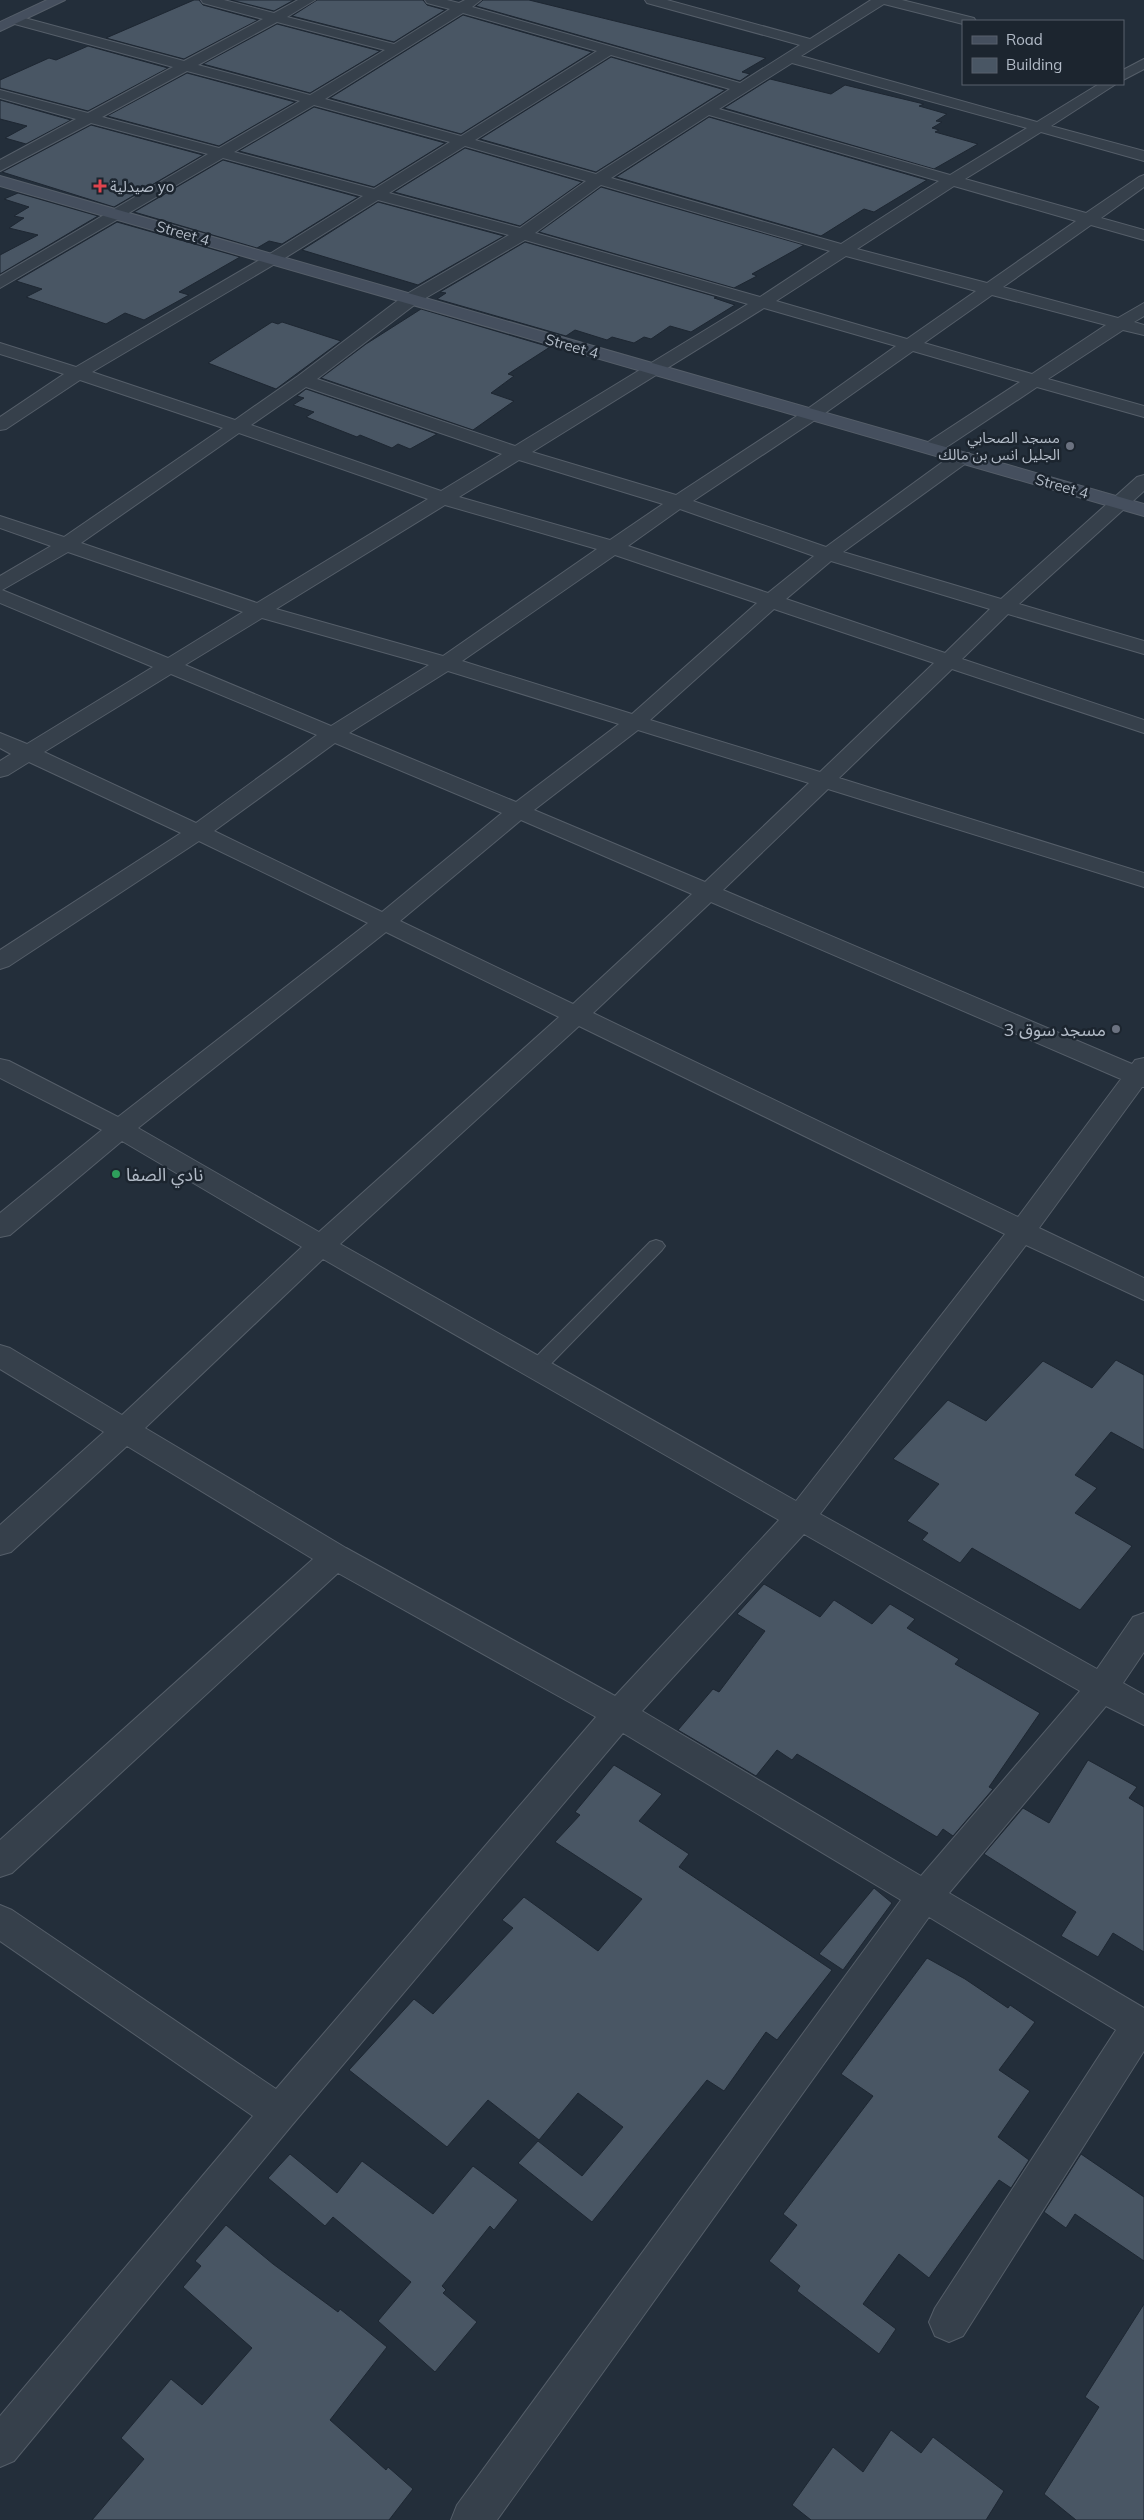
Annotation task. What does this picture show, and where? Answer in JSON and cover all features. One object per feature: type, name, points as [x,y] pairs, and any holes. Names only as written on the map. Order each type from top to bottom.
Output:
[{"type":"street","points":[[0,27],[58,0]]},
{"type":"street","points":[[208,0],[396,49]]},
{"type":"street","points":[[0,166],[190,66],[308,0]]},
{"type":"street","points":[[432,0],[468,4],[609,50],[743,88]]},
{"type":"street","points":[[652,0],[813,44]]},
{"type":"street","points":[[0,585],[64,546],[304,380],[411,299],[523,234],[599,179],[880,0]]},
{"type":"street","points":[[886,0],[965,20]]},
{"type":"street","points":[[0,16],[27,2]]},
{"type":"street","points":[[0,283],[113,214],[313,100],[468,4]]},
{"type":"street","points":[[16,20],[464,141],[843,250],[1144,330]]},
{"type":"street","points":[[0,425],[78,373],[274,258],[609,50]]},
{"type":"street","points":[[791,58],[1144,156]]},
{"type":"street","points":[[1124,61],[1143,65]]},
{"type":"street","points":[[1124,75],[1143,65]]},
{"type":"street","points":[[0,770],[763,302],[952,180],[1108,85]]},
{"type":"street","points":[[940,98],[955,88]]},
{"type":"street","points":[[0,94],[523,234],[763,302],[906,346],[1144,412]]},
{"type":"street","points":[[706,110],[1144,235]]},
{"type":"street","points":[[0,961],[198,832],[331,735],[446,663],[678,502],[812,414],[1144,180]]},
{"type":"street","name":"Street 4","points":[[0,181],[274,258],[1144,510]]},
{"type":"street","points":[[932,448],[1032,380],[1144,308]]},
{"type":"street","points":[[0,348],[237,426],[442,498],[612,548],[1144,727]]},
{"type":"street","points":[[304,380],[516,453],[678,502],[828,554],[1144,648]]},
{"type":"street","points":[[0,1228],[120,1129],[383,923],[518,811],[635,722],[770,602],[828,554],[962,457]]},
{"type":"street","points":[[0,1543],[125,1430],[322,1244],[576,1015],[708,892],[1005,606],[1144,481]]},
{"type":"street","points":[[0,522],[64,546],[260,611],[446,663],[1144,880]]},
{"type":"street","points":[[0,596],[518,811],[1141,1074],[800,1518],[620,1714],[279,2113],[0,2447]]},
{"type":"street","points":[[0,740],[198,832],[1144,1290]]},
{"type":"street","points":[[0,1066],[120,1129],[322,1244],[535,1369],[1144,1711]]},
{"type":"street","points":[[0,1355],[335,1557],[620,1714],[1142,2026],[950,2322]]},
{"type":"street","points":[[0,1862],[335,1557]]},
{"type":"street","points":[[472,2520],[924,1896],[1102,1687],[1144,1626]]},
{"type":"street","points":[[0,1921],[279,2113]]},
{"type":"lane","points":[[535,1369],[656,1246]]},
{"type":"building","points":[[194,0],[199,0],[203,5],[258,20],[184,59],[106,38]]},
{"type":"building","points":[[231,0],[294,0],[274,11]]},
{"type":"building","points":[[317,0],[423,0],[427,5],[445,10],[394,42],[292,16]]},
{"type":"building","points":[[483,0],[529,0],[766,58],[742,72],[750,74],[740,81],[476,6]]},
{"type":"building","points":[[463,15],[592,52],[461,134],[330,98]]},
{"type":"building","points":[[277,24],[380,51],[310,93],[203,64]]},
{"type":"building","points":[[88,46],[168,68],[88,111],[0,88],[0,80],[49,58],[56,60]]},
{"type":"building","points":[[611,57],[725,90],[596,172],[480,139]]},
{"type":"building","points":[[187,73],[295,102],[219,146],[107,116]]},
{"type":"building","points":[[770,79],[831,94],[845,85],[924,104],[919,106],[947,114],[936,121],[942,122],[932,128],[939,130],[935,132],[978,144],[934,169],[724,108]]},
{"type":"building","points":[[0,100],[71,120],[26,144],[5,138],[27,126],[0,119]]},
{"type":"building","points":[[314,107],[445,143],[374,187],[239,151]]},
{"type":"building","points":[[709,117],[927,180],[874,212],[864,209],[821,236],[616,177]]},
{"type":"building","points":[[91,125],[203,155],[114,207],[2,172]]},
{"type":"building","points":[[465,148],[582,182],[520,226],[394,192]]},
{"type":"building","points":[[223,160],[358,197],[282,244],[269,241],[257,248],[134,212]]},
{"type":"building","points":[[601,187],[804,245],[752,274],[757,276],[734,288],[539,232]]},
{"type":"building","points":[[18,193],[98,216],[0,274],[0,255],[38,235],[9,228],[24,218],[14,216],[29,207],[4,199]]},
{"type":"building","points":[[378,202],[504,236],[418,285],[302,250]]},
{"type":"building","points":[[117,222],[240,257],[179,292],[189,295],[144,320],[125,313],[106,324],[26,297],[42,289],[16,281]]},
{"type":"building","points":[[525,242],[717,297],[714,298],[735,305],[691,332],[670,326],[651,339],[644,337],[634,343],[612,337],[607,340],[575,330],[566,336],[437,299],[446,293],[440,292]]},
{"type":"building","points":[[421,309],[550,347],[508,374],[514,376],[491,393],[514,401],[473,430],[321,378],[366,344]]},
{"type":"building","points":[[272,322],[278,324],[282,322],[341,341],[276,389],[208,363]]},
{"type":"building","points":[[306,389],[437,434],[410,449],[398,444],[392,448],[360,435],[357,437],[306,417],[314,412],[293,405],[304,398],[297,396]]},
{"type":"building","points":[[1116,1360],[1144,1375],[1144,1450],[1111,1432],[1075,1475],[1097,1488],[1075,1513],[1132,1546],[1080,1610],[972,1548],[960,1563],[922,1540],[928,1533],[907,1521],[939,1484],[893,1459],[948,1400],[986,1421],[1043,1361],[1092,1388]]},
{"type":"building","points":[[764,1584],[820,1617],[834,1600],[872,1624],[890,1604],[915,1619],[907,1628],[959,1659],[955,1664],[1040,1713],[989,1787],[993,1789],[953,1836],[943,1829],[937,1837],[797,1754],[792,1760],[777,1750],[756,1776],[678,1730],[713,1689],[719,1692],[765,1631],[737,1614]]},
{"type":"building","points":[[1088,1760],[1137,1787],[1129,1798],[1144,1807],[1144,1952],[1113,1933],[1098,1957],[1061,1936],[1076,1912],[984,1854],[1023,1808],[1049,1823]]},
{"type":"building","points":[[614,1765],[662,1794],[639,1821],[689,1854],[679,1867],[832,1970],[777,2040],[766,2032],[724,2091],[707,2080],[592,2222],[518,2163],[538,2141],[582,2176],[623,2127],[578,2093],[539,2140],[488,2100],[447,2147],[349,2070],[414,1999],[433,2014],[513,1928],[502,1920],[524,1897],[598,1951],[642,1899],[555,1842],[580,1815],[575,1812]]},
{"type":"building","points":[[874,1888],[892,1903],[843,1970],[819,1954]]},
{"type":"building","points":[[927,1958],[965,1979],[1008,2008],[1010,2005],[1035,2022],[999,2070],[1030,2091],[998,2137],[1029,2160],[1011,2188],[999,2180],[929,2278],[899,2254],[863,2304],[896,2329],[879,2354],[797,2291],[800,2286],[769,2261],[797,2225],[783,2214],[873,2096],[841,2074]]},
{"type":"building","points":[[290,2154],[337,2193],[362,2161],[433,2214],[473,2166],[518,2200],[494,2230],[490,2226],[442,2286],[446,2290],[443,2293],[477,2322],[435,2372],[378,2321],[411,2282],[333,2217],[325,2226],[268,2178]]},
{"type":"building","points":[[1081,2154],[1144,2197],[1144,2261],[1075,2214],[1066,2228],[1044,2212]]},
{"type":"building","points":[[226,2225],[273,2264],[338,2312],[340,2309],[387,2347],[330,2420],[386,2470],[388,2467],[413,2489],[389,2520],[92,2520],[144,2459],[121,2438],[171,2379],[202,2405],[252,2348],[183,2287],[201,2266],[195,2261]]},
{"type":"building","points":[[1144,2304],[1144,2520],[1076,2520],[1044,2494],[1099,2407],[1085,2397]]},
{"type":"building","points":[[891,2430],[921,2453],[933,2437],[1004,2491],[986,2520],[811,2520],[792,2505],[833,2447],[863,2472]]},
{"type":"place","name":"صيدلية yo","points":[[100,186]]},
{"type":"place","name":"مسجد الصحابي الجليل انس بن مالك","points":[[1070,446]]},
{"type":"place","name":"مسجد سوق 3","points":[[1116,1029]]},
{"type":"place","name":"نادي الصفا","points":[[116,1174]]}]
